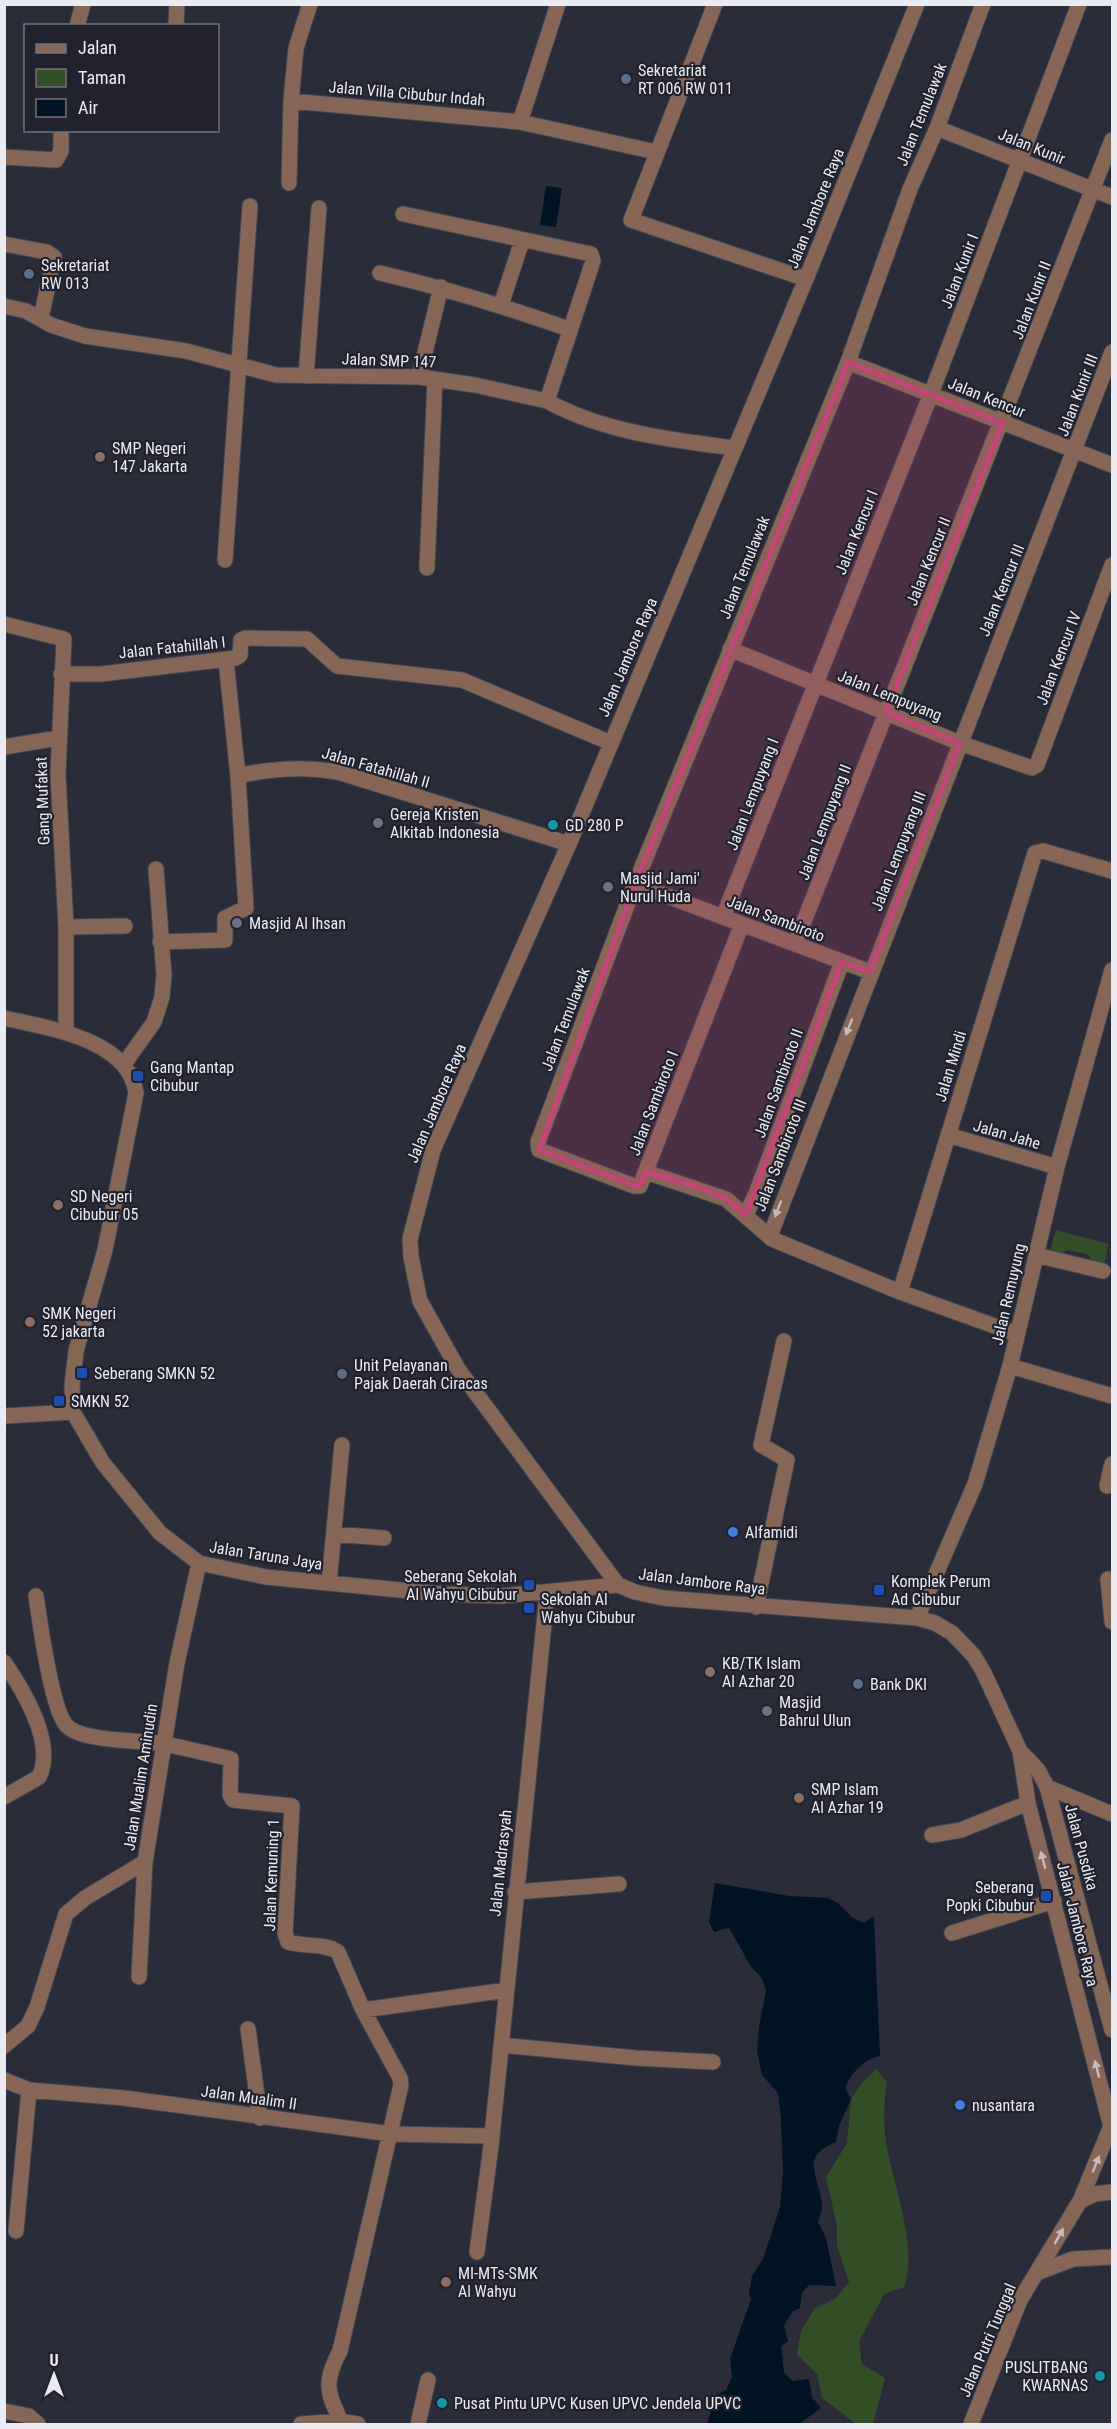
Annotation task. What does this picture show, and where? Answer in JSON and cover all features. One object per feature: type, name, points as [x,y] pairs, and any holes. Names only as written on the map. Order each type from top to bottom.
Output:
[{"type":"street","points":[[78,24],[83,4]]},
{"type":"street","points":[[176,24],[177,4]]},
{"type":"street","points":[[289,183],[291,101],[296,48],[310,4]]},
{"type":"street","points":[[520,122],[558,4]]},
{"type":"street","points":[[715,4],[631,217],[632,222],[806,279]]},
{"type":"street","name":"Jalan Jambore Raya","points":[[917,4],[806,279],[569,844],[433,1150],[410,1239],[411,1257],[420,1301],[458,1369],[618,1585],[635,1592],[663,1598],[917,1618],[943,1627],[974,1656],[1020,1750],[1028,1803],[1112,2128]]},
{"type":"street","name":"Jalan Temulawak","points":[[538,1143],[635,884],[848,362],[910,189],[937,128],[983,4]]},
{"type":"street","name":"Jalan Kunir I","points":[[931,394],[1079,4]]},
{"type":"street","name":"Jalan Villa Cibubur Indah","points":[[291,101],[520,122],[656,152]]},
{"type":"street","name":"Jalan Kunir","points":[[937,128],[1113,197]]},
{"type":"street","points":[[4,157],[56,160],[61,151],[62,132]]},
{"type":"street","name":"Jalan Kunir II","points":[[1003,423],[1113,140]]},
{"type":"street","points":[[225,560],[250,206]]},
{"type":"street","points":[[306,376],[319,208]]},
{"type":"street","points":[[403,213],[522,241],[586,252],[592,257],[547,401]]},
{"type":"street","points":[[501,305],[522,241]]},
{"type":"street","points":[[4,244],[46,252],[54,257],[41,318]]},
{"type":"street","points":[[380,273],[441,287],[569,329]]},
{"type":"street","points":[[419,377],[441,287]]},
{"type":"street","name":"Jalan SMP 147","points":[[4,306],[85,336],[168,347],[240,363],[276,375],[435,379],[547,401],[561,409],[617,428],[672,440],[734,448]]},
{"type":"street","name":"Jalan Kunir III","points":[[1075,450],[1113,352]]},
{"type":"street","name":"Jalan Kencur","points":[[848,362],[1113,465]]},
{"type":"street","points":[[427,568],[435,379]]},
{"type":"street","name":"Jalan Kencur I","points":[[814,683],[931,394]]},
{"type":"street","name":"Jalan Kencur II","points":[[886,712],[1003,423]]},
{"type":"street","name":"Jalan Kencur III","points":[[960,743],[1075,450]]},
{"type":"street","name":"Jalan Kencur IV","points":[[1037,765],[1113,565]]},
{"type":"street","name":"Gang Mufakat","points":[[4,624],[64,639],[58,738],[66,927],[66,1032]]},
{"type":"street","name":"Jalan Fatahillah I","points":[[61,674],[101,674],[226,660],[239,657],[242,640],[245,638],[307,639],[337,666],[462,680],[611,743]]},
{"type":"street","name":"Jalan Lempuyang","points":[[730,649],[960,743],[1027,768],[1037,765]]},
{"type":"street","points":[[160,942],[225,940],[225,918],[242,912],[247,902],[238,776],[226,660]]},
{"type":"street","name":"Jalan Lempuyang I","points":[[723,917],[814,683]]},
{"type":"street","name":"Jalan Lempuyang II","points":[[795,944],[886,712]]},
{"type":"street","points":[[4,747],[58,738]]},
{"type":"street","name":"Jalan Lempuyang III","points":[[870,972],[960,743]]},
{"type":"street","name":"Jalan Fatahillah II","points":[[238,776],[283,768],[309,767],[338,772],[569,844]]},
{"type":"street","name":"Jalan Mindi","points":[[900,1292],[1035,852],[1043,851],[1113,871]]},
{"type":"street","points":[[4,1018],[66,1032],[113,1055],[124,1064],[154,1022],[161,1004],[164,975],[156,869]]},
{"type":"street","name":"Jalan Sambiroto","points":[[635,884],[870,972]]},
{"type":"street","name":"Jalan Sambiroto I","points":[[538,1143],[539,1150],[634,1186],[641,1184],[742,924]]},
{"type":"street","points":[[66,927],[125,926]]},
{"type":"street","name":"Jalan Sambiroto II","points":[[746,1215],[758,1191],[842,962]]},
{"type":"street","name":"Jalan Remuyung","points":[[917,1618],[975,1484],[1010,1366],[1057,1167],[1113,970]]},
{"type":"street","name":"Jalan Sambiroto III","points":[[870,972],[770,1236],[900,1292],[1017,1334]]},
{"type":"street","name":"Jalan Taruna Jaya","points":[[124,1064],[134,1083],[136,1093],[105,1250],[76,1351],[72,1386],[73,1412],[103,1463],[160,1533],[199,1563],[266,1577],[441,1594],[501,1596],[547,1594],[618,1585]]},
{"type":"street","name":"Jalan Jahe","points":[[948,1135],[1057,1167]]},
{"type":"street","points":[[646,1172],[726,1199],[770,1236]]},
{"type":"street","points":[[1036,1255],[1103,1271]]},
{"type":"street","points":[[756,1607],[787,1460],[761,1445],[784,1341]]},
{"type":"street","points":[[1010,1366],[1113,1396]]},
{"type":"street","points":[[4,1416],[73,1412]]},
{"type":"street","points":[[329,1583],[342,1445]]},
{"type":"street","points":[[1107,1486],[1113,1464]]},
{"type":"street","points":[[333,1534],[384,1538]]},
{"type":"street","name":"Jalan Mualim Aminudin","points":[[4,2046],[28,2026],[37,2007],[66,1914],[85,1898],[145,1862],[177,1663],[199,1563]]},
{"type":"street","points":[[1108,1579],[1113,1622]]},
{"type":"street","name":"Jalan Madrasyah","points":[[477,2252],[507,1990],[515,1892],[547,1594]]},
{"type":"street","points":[[36,1596],[50,1675],[67,1726],[90,1736],[164,1744]]},
{"type":"street","points":[[4,1662],[28,1699],[34,1714],[43,1765],[35,1781],[4,1797]]},
{"type":"street","name":"Jalan Kemuning 1","points":[[164,1744],[231,1760],[230,1796],[234,1801],[292,1806],[285,1933],[288,1942],[299,1946],[332,1948],[338,1952],[363,2010]]},
{"type":"street","name":"Jalan Pusdika","points":[[1020,1750],[1038,1770],[1047,1787],[1113,2030]]},
{"type":"street","points":[[1047,1787],[1113,1814]]},
{"type":"street","points":[[932,1835],[961,1830],[1028,1803]]},
{"type":"street","points":[[139,1977],[145,1862]]},
{"type":"street","points":[[515,1892],[619,1884]]},
{"type":"street","points":[[952,1933],[1054,1901]]},
{"type":"street","points":[[341,2421],[329,2397],[328,2377],[340,2351],[392,2134],[400,2078],[363,2010],[507,1990]]},
{"type":"street","points":[[248,2029],[260,2118]]},
{"type":"street","points":[[501,2045],[636,2058],[713,2062]]},
{"type":"street","name":"Jalan Mualim II","points":[[4,2080],[29,2090],[124,2098],[392,2134],[490,2136]]},
{"type":"street","points":[[16,2231],[29,2090]]},
{"type":"street","name":"Jalan Putri Tunggal","points":[[971,2424],[1020,2300],[1080,2201],[1112,2128]]},
{"type":"street","points":[[1080,2201],[1095,2194],[1113,2192]]},
{"type":"street","points":[[1039,2272],[1073,2259],[1113,2257]]},
{"type":"street","points":[[418,2424],[428,2380]]},
{"type":"street","points":[[4,2410],[29,2416],[38,2424]]},
{"type":"street","points":[[301,2424],[341,2421],[358,2424]]},
{"type":"highlighted area","points":[[848,362],[1003,423],[886,712],[960,743],[870,972],[842,962],[746,1215],[726,1199],[697,1187],[646,1172],[640,1186],[634,1186],[539,1150],[635,884]]},
{"type":"green space","points":[[1056,1230],[1108,1244],[1104,1265],[1094,1265],[1089,1255],[1068,1250],[1049,1255]]},
{"type":"green space","points":[[876,2069],[887,2082],[884,2112],[885,2135],[903,2215],[908,2271],[904,2287],[884,2294],[859,2342],[862,2364],[885,2378],[873,2424],[856,2424],[822,2398],[817,2374],[797,2355],[801,2331],[815,2308],[835,2299],[849,2282],[837,2245],[837,2226],[826,2177],[847,2143],[851,2099]]},
{"type":"water","points":[[546,186],[562,188],[556,227],[540,225]]},
{"type":"water","points":[[715,1883],[789,1896],[828,1898],[838,1903],[853,1918],[864,1923],[874,1916],[880,2056],[863,2063],[851,2077],[845,2088],[851,2099],[839,2126],[836,2142],[818,2154],[814,2168],[822,2206],[818,2222],[826,2238],[836,2286],[809,2285],[802,2293],[800,2308],[792,2312],[784,2326],[788,2341],[781,2346],[784,2372],[792,2381],[809,2379],[812,2397],[821,2408],[799,2424],[707,2424],[716,2395],[726,2390],[732,2377],[730,2359],[751,2299],[749,2294],[752,2276],[763,2259],[780,2207],[783,2173],[778,2093],[762,2075],[757,2051],[766,1991],[762,1978],[752,1968],[729,1928],[714,1932],[709,1922]]},
{"type":"place","name":"Sekretariat RT 006 RW 011","points":[[626,79]]},
{"type":"place","name":"Sekretariat RW 013","points":[[29,274]]},
{"type":"place","name":"SMP Negeri 147 Jakarta","points":[[100,457]]},
{"type":"place","name":"Gereja Kristen Alkitab Indonesia","points":[[378,823]]},
{"type":"place","name":"GD 280 P","points":[[553,825]]},
{"type":"place","name":"Masjid Jami' Nurul Huda","points":[[608,887]]},
{"type":"place","name":"Masjid Al Ihsan","points":[[237,923]]},
{"type":"place","name":"Gang Mantap Cibubur","points":[[138,1076]]},
{"type":"place","name":"SD Negeri Cibubur 05","points":[[58,1205]]},
{"type":"place","name":"SMK Negeri 52 jakarta","points":[[30,1322]]},
{"type":"place","name":"Seberang SMKN 52","points":[[82,1373]]},
{"type":"place","name":"Unit Pelayanan Pajak Daerah Ciracas","points":[[342,1374]]},
{"type":"place","name":"SMKN 52","points":[[59,1401]]},
{"type":"place","name":"Alfamidi","points":[[733,1532]]},
{"type":"place","name":"Seberang Sekolah Al Wahyu Cibubur","points":[[529,1585]]},
{"type":"place","name":"Komplek Perum Ad Cibubur","points":[[879,1590]]},
{"type":"place","name":"Sekolah Al Wahyu Cibubur","points":[[529,1608]]},
{"type":"place","name":"KB/TK Islam Al Azhar 20","points":[[710,1672]]},
{"type":"place","name":"Bank DKI","points":[[858,1684]]},
{"type":"place","name":"Masjid Bahrul Ulun","points":[[767,1711]]},
{"type":"place","name":"SMP Islam Al Azhar 19","points":[[799,1798]]},
{"type":"place","name":"Seberang Popki Cibubur","points":[[1046,1896]]},
{"type":"place","name":"nusantara","points":[[960,2105]]},
{"type":"place","name":"MI-MTs-SMK Al Wahyu","points":[[446,2282]]},
{"type":"place","name":"PUSLITBANG KWARNAS","points":[[1100,2376]]},
{"type":"place","name":"Pusat Pintu UPVC Kusen UPVC Jendela UPVC","points":[[442,2403]]}]
